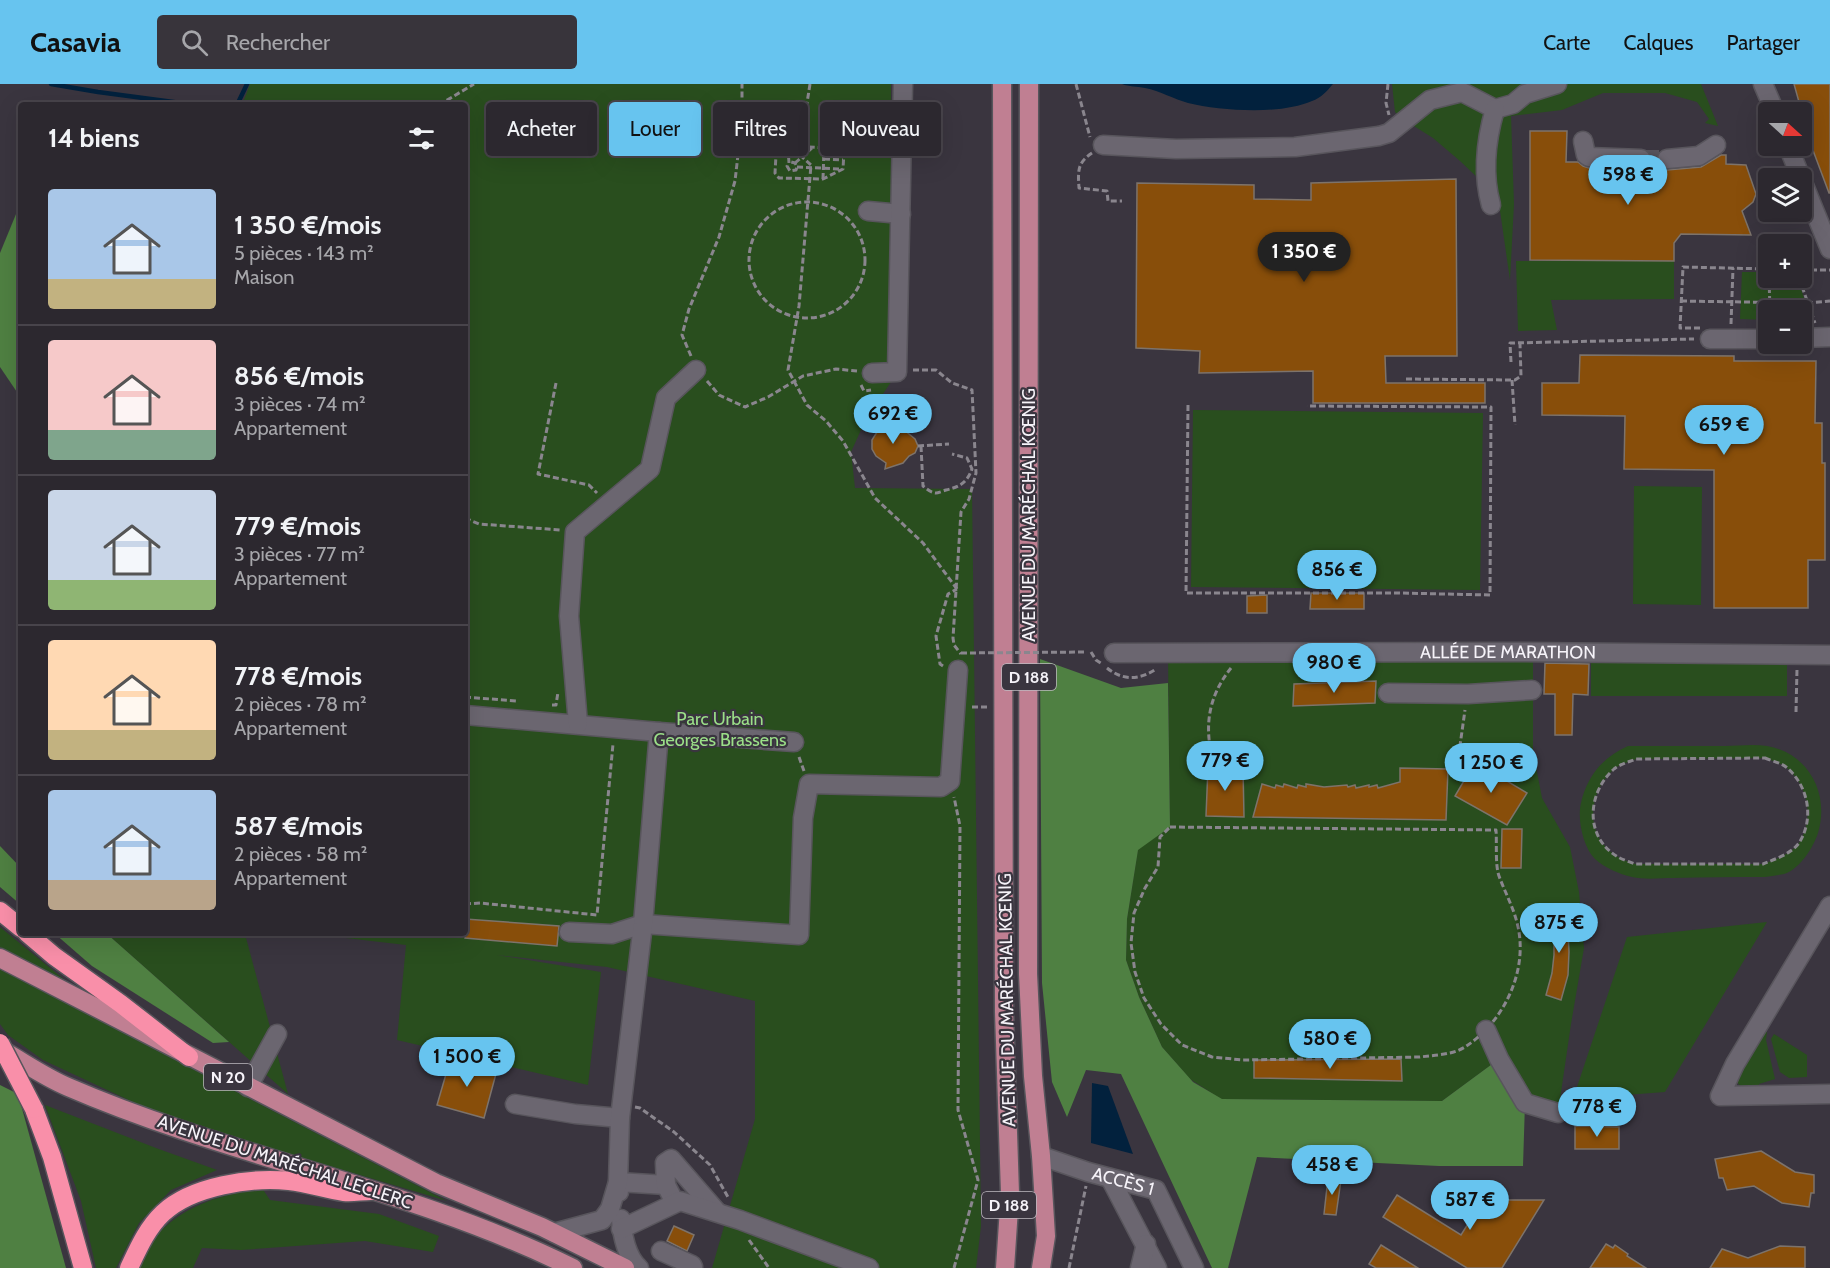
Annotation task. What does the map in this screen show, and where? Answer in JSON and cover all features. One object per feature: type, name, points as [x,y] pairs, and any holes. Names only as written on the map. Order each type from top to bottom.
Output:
[{"type":"highway","points":[[0,911],[18,926]]},
{"type":"highway","points":[[31,936],[189,1057]]},
{"type":"highway","points":[[0,1043],[34,1109],[52,1157],[83,1268]]},
{"type":"highway","points":[[129,1268],[139,1246],[163,1212],[188,1197],[211,1188],[241,1182],[270,1180],[320,1186],[345,1192],[371,1191]]},
{"type":"main road","points":[[993,84],[1002,115]]},
{"type":"main road","name":"AVENUE DU MARÉCHAL KŒNIG","points":[[1002,84],[1004,1012],[1010,1193],[1005,1268]]},
{"type":"main road","name":"AVENUE DU MARÉCHAL KŒNIG","points":[[1029,84],[1028,974],[1033,1076],[1046,1236],[1041,1268]]},
{"type":"main road","name":"AVENUE DU MARÉCHAL LECLERC","points":[[0,958],[436,1183],[554,1233],[625,1268]]},
{"type":"main road","name":"AVENUE DU MARÉCHAL LECLERC","points":[[0,1049],[66,1086],[171,1127],[487,1229],[532,1247],[573,1268]]},
{"type":"street","points":[[872,373],[897,372],[903,84]]},
{"type":"street","points":[[1103,145],[1176,149],[1295,147],[1379,136],[1389,133],[1430,100],[1462,92],[1495,109],[1514,104],[1525,94],[1557,84]]},
{"type":"street","points":[[1763,84],[1771,102]]},
{"type":"street","points":[[1491,206],[1486,190],[1486,152],[1495,109]]},
{"type":"street","points":[[1583,141],[1586,155],[1589,157],[1641,159]]},
{"type":"street","points":[[1667,159],[1699,156],[1716,145]]},
{"type":"street","points":[[1793,156],[1822,210],[1830,249]]},
{"type":"street","points":[[868,212],[901,214]]},
{"type":"street","points":[[1812,338],[1830,337]]},
{"type":"street","points":[[1710,339],[1758,339]]},
{"type":"street","points":[[578,724],[569,616],[575,532],[650,468],[666,398],[696,370]]},
{"type":"street","name":"ALLÉE DE MARATHON","points":[[1107,653],[1522,652],[1830,655]]},
{"type":"street","points":[[569,932],[612,934],[643,924],[799,935],[803,818],[809,784],[941,787],[950,781],[959,666]]},
{"type":"street","points":[[1388,693],[1468,694],[1532,690]]},
{"type":"street","points":[[468,715],[794,742]]},
{"type":"street","points":[[639,1268],[632,1263],[621,1229],[618,1182],[620,1118],[643,924],[659,732]]},
{"type":"street","points":[[1830,906],[1735,1064],[1720,1096],[1830,1094]]},
{"type":"street","points":[[1486,1030],[1499,1059],[1525,1103],[1558,1113]]},
{"type":"street","points":[[248,1087],[277,1034]]},
{"type":"street","points":[[515,1104],[575,1114],[620,1118]]},
{"type":"street","name":"ACCÈS 1","points":[[1041,1156],[1088,1172],[1156,1190],[1194,1268]]},
{"type":"street","points":[[675,1204],[666,1185],[665,1163],[671,1159],[718,1214]]},
{"type":"street","points":[[1110,1178],[1157,1268]]},
{"type":"street","points":[[554,1233],[602,1220],[610,1209],[618,1182]]},
{"type":"street","points":[[618,1182],[666,1185]]},
{"type":"street","points":[[621,1229],[680,1201],[869,1268]]},
{"type":"street","points":[[1140,1268],[1146,1244]]},
{"type":"street","points":[[661,1251],[693,1267]]},
{"type":"path","points":[[444,102],[474,84]]},
{"type":"path","points":[[742,84],[742,120],[735,181],[719,237],[689,309],[682,335],[696,370],[719,395],[745,407],[768,397],[802,376],[836,369],[872,373]]},
{"type":"path","points":[[807,102],[810,84]]},
{"type":"path","points":[[1076,84],[1090,140],[1103,145]]},
{"type":"path","points":[[1388,84],[1386,103],[1389,118],[1395,128]]},
{"type":"path","points":[[1103,145],[1086,157],[1078,169],[1079,188],[1107,191],[1108,201],[1122,201]]},
{"type":"path","points":[[808,147],[820,148]]},
{"type":"path","points":[[781,178],[789,170],[794,171],[802,157],[812,147]]},
{"type":"path","points":[[776,156],[775,173],[781,178],[823,179],[843,169]]},
{"type":"path","points":[[788,156],[787,166],[789,170]]},
{"type":"path","points":[[843,169],[844,156]]},
{"type":"path","points":[[802,157],[811,165],[811,168],[797,317],[788,370],[807,405],[826,421],[843,441],[875,498],[923,543],[957,589]]},
{"type":"path","points":[[823,179],[824,159],[844,160]]},
{"type":"path","points":[[789,163],[811,168],[843,169]]},
{"type":"path","points":[[808,202],[840,212],[855,228],[864,249],[864,272],[855,292],[839,309],[818,317],[797,317],[775,308],[766,301],[754,282],[749,260],[754,238],[766,219],[785,207],[808,202]]},
{"type":"path","points":[[1511,362],[1510,343],[1710,339],[1709,328],[1680,328],[1683,267],[1758,269]]},
{"type":"path","points":[[1730,339],[1733,268]]},
{"type":"path","points":[[1812,270],[1830,270]]},
{"type":"path","points":[[1682,301],[1758,302]]},
{"type":"path","points":[[1812,303],[1830,301]]},
{"type":"path","points":[[1812,314],[1816,325]]},
{"type":"path","points":[[1406,379],[1512,380],[1521,376],[1520,344]]},
{"type":"path","points":[[897,372],[908,376],[914,369],[936,370],[952,383],[972,390],[976,473],[969,499],[961,512],[952,638],[959,666]]},
{"type":"path","points":[[1512,380],[1515,425]]},
{"type":"path","points":[[556,382],[538,474],[589,484],[608,504]]},
{"type":"path","points":[[1188,405],[1186,593],[1490,595],[1491,407],[1307,406]]},
{"type":"path","points":[[949,444],[919,446],[923,486],[937,493],[963,484],[973,469],[967,458],[952,454]]},
{"type":"path","points":[[468,520],[479,524],[575,532]]},
{"type":"path","points":[[957,589],[948,594],[936,636],[940,664],[959,666],[1089,652],[1107,653]]},
{"type":"path","points":[[1228,760],[1213,761],[1207,729],[1210,709],[1217,688],[1244,654]]},
{"type":"path","points":[[1796,712],[1797,655]]},
{"type":"path","points":[[545,704],[556,705],[560,683]]},
{"type":"path","points":[[1456,774],[1468,694]]},
{"type":"path","points":[[468,697],[522,702]]},
{"type":"path","points":[[794,742],[809,784]]},
{"type":"path","points":[[468,904],[480,903],[597,915],[614,745]]},
{"type":"path","points":[[1765,758],[1785,766],[1798,780],[1806,795],[1808,810],[1806,825],[1798,844],[1780,857],[1763,864],[1635,864],[1619,858],[1599,837],[1592,819],[1594,799],[1604,780],[1616,767],[1636,759],[1765,758]]},
{"type":"path","points":[[950,781],[960,826],[958,1110],[978,1180],[954,1268]]},
{"type":"path","points":[[1170,828],[1496,830],[1498,875],[1504,885],[1519,931],[1521,953],[1512,991],[1486,1030],[1464,1047],[1447,1054],[1420,1058],[1243,1060],[1212,1057],[1182,1045],[1161,1024],[1144,998],[1135,972],[1131,943],[1134,913],[1145,888],[1158,867],[1160,837],[1170,828]]},
{"type":"path","points":[[1069,1268],[1088,1172]]},
{"type":"green space","name":"Parc Urbain Georges Brassens","points":[[250,84],[891,84],[891,102],[820,102],[820,156],[891,156],[891,382],[866,419],[851,452],[855,488],[972,489],[981,1226],[976,1268],[712,1268],[755,1119],[755,1001],[607,967],[497,955],[601,972],[588,1085],[397,1040],[406,945],[329,936],[468,936],[468,102],[243,102]]},
{"type":"green space","points":[[1392,84],[1701,84],[1718,126],[1705,123],[1709,119],[1697,102],[1665,93],[1603,93],[1562,110],[1511,116],[1514,204],[1510,280],[1498,197],[1433,138],[1395,112]]},
{"type":"green space","points":[[18,209],[18,394],[0,367],[0,253]]},
{"type":"green space","points":[[1516,261],[1674,261],[1674,299],[1551,300],[1557,330],[1518,331]]},
{"type":"green space","points":[[1742,272],[1758,272],[1758,288],[1801,288],[1805,300],[1758,300],[1758,320],[1740,319]]},
{"type":"green space","points":[[1193,410],[1483,413],[1480,590],[1191,587]]},
{"type":"green space","points":[[1634,486],[1702,487],[1701,605],[1633,604]]},
{"type":"green space","points":[[1533,652],[1533,751],[1542,798],[1570,847],[1579,892],[1584,948],[1558,1113],[1525,1103],[1499,1059],[1442,1101],[1221,1099],[1190,1079],[1162,1047],[1139,997],[1126,960],[1127,919],[1138,849],[1170,827],[1168,654]]},
{"type":"green space","points":[[1040,659],[1121,688],[1168,683],[1170,827],[1138,850],[1127,919],[1126,960],[1139,997],[1162,1047],[1193,1082],[1222,1099],[1442,1101],[1499,1059],[1525,1103],[1523,1166],[1439,1166],[1257,1157],[1228,1268],[1212,1268],[1121,1074],[1086,1070],[1067,1117],[1052,1082],[1042,983]]},
{"type":"green space","points":[[1591,660],[1787,660],[1787,696],[1591,696]]},
{"type":"green space","points":[[1751,745],[1781,750],[1804,766],[1818,790],[1821,818],[1816,839],[1795,868],[1784,874],[1765,877],[1642,878],[1627,876],[1612,870],[1595,859],[1587,847],[1582,832],[1580,810],[1587,784],[1597,768],[1619,750],[1628,746]],"holes":[[[1765,758],[1784,766],[1794,774],[1807,802],[1807,823],[1799,843],[1778,858],[1763,864],[1635,864],[1618,857],[1599,838],[1593,814],[1594,802],[1605,779],[1622,764],[1636,759]]]},
{"type":"green space","points":[[0,846],[18,865],[18,902],[0,887]]},
{"type":"green space","points":[[1767,922],[1665,1092],[1573,1099],[1627,937]]},
{"type":"green space","points":[[0,927],[66,981],[0,947]]},
{"type":"green space","points":[[57,936],[109,936],[229,1042],[213,1043],[92,966]]},
{"type":"green space","points":[[109,936],[246,936],[288,1094]]},
{"type":"green space","points":[[0,969],[447,1201],[150,1110],[43,1060],[8,1035],[0,1024]]},
{"type":"green space","points":[[1763,1031],[1767,1032],[1766,1040],[1775,1079],[1759,1084],[1758,1090],[1741,1087],[1736,1078]]},
{"type":"green space","points":[[1774,1034],[1807,1055],[1807,1077],[1789,1078],[1780,1072],[1771,1039]]},
{"type":"green space","points":[[0,1085],[18,1094],[66,1268],[0,1268]]},
{"type":"green space","points":[[45,1105],[217,1170],[171,1190],[139,1223],[116,1268],[96,1268],[81,1201]]},
{"type":"green space","points":[[262,1188],[270,1200],[379,1214],[439,1236],[433,1252],[365,1241],[241,1250],[202,1248],[193,1268],[138,1268],[147,1249],[165,1227],[189,1210],[217,1198]]},
{"type":"water","points":[[1122,84],[1333,84],[1326,92],[1312,101],[1284,108],[1251,110],[1188,103],[1151,89]]},
{"type":"water","points":[[1092,1083],[1108,1086],[1133,1154],[1091,1143]]},
{"type":"building","points":[[1794,84],[1830,84],[1830,193],[1812,148],[1812,102],[1799,102]]},
{"type":"building","points":[[1530,131],[1567,131],[1566,162],[1578,162],[1589,168],[1646,169],[1652,160],[1650,153],[1658,153],[1656,159],[1662,169],[1701,167],[1721,155],[1726,155],[1726,164],[1746,165],[1756,194],[1753,202],[1742,211],[1751,235],[1681,234],[1674,243],[1674,261],[1530,260]]},
{"type":"building","points":[[1456,179],[1457,356],[1385,356],[1386,383],[1485,383],[1485,403],[1313,403],[1313,371],[1199,373],[1200,351],[1136,348],[1137,183],[1254,185],[1254,199],[1311,200],[1311,183]]},
{"type":"building","points":[[1580,355],[1734,356],[1734,361],[1816,361],[1815,423],[1822,423],[1822,463],[1825,463],[1825,560],[1808,560],[1808,608],[1714,608],[1714,470],[1624,469],[1625,416],[1542,415],[1542,383],[1579,383]]},
{"type":"building","points":[[882,424],[898,425],[915,439],[918,446],[915,453],[903,463],[885,469],[886,463],[876,456],[872,449],[872,440]]},
{"type":"building","points":[[1311,593],[1364,593],[1364,609],[1310,609]]},
{"type":"building","points":[[1267,595],[1267,613],[1247,613],[1247,596]]},
{"type":"building","points":[[1545,663],[1589,664],[1588,695],[1573,694],[1572,735],[1555,735],[1555,694],[1544,694]]},
{"type":"building","points":[[1376,681],[1375,703],[1293,706],[1294,684]]},
{"type":"building","points":[[1475,762],[1527,793],[1507,825],[1455,796]]},
{"type":"building","points":[[1208,767],[1243,768],[1244,817],[1206,816]]},
{"type":"building","points":[[1400,768],[1448,769],[1446,820],[1253,817],[1262,784],[1275,788],[1276,785],[1283,787],[1284,784],[1297,788],[1298,785],[1306,787],[1306,784],[1324,787],[1355,785],[1356,788],[1377,785],[1378,788],[1400,782]]},
{"type":"building","points":[[1502,829],[1522,829],[1521,868],[1501,868]]},
{"type":"building","points":[[1564,907],[1569,952],[1568,975],[1561,1000],[1546,995],[1554,955],[1554,938],[1549,911]]},
{"type":"building","points":[[468,919],[559,926],[557,946],[465,938],[468,936]]},
{"type":"building","points":[[451,1057],[497,1070],[484,1118],[437,1105]]},
{"type":"building","points":[[1401,1059],[1402,1081],[1254,1078],[1254,1060]]},
{"type":"building","points":[[1575,1126],[1619,1127],[1619,1149],[1575,1149]]},
{"type":"building","points":[[1761,1151],[1795,1172],[1814,1175],[1814,1193],[1811,1193],[1809,1207],[1782,1203],[1754,1186],[1727,1190],[1723,1178],[1719,1178],[1715,1159]]},
{"type":"building","points":[[1328,1178],[1341,1180],[1336,1215],[1324,1214]]},
{"type":"building","points":[[1397,1195],[1461,1235],[1483,1200],[1544,1200],[1502,1268],[1467,1268],[1383,1217]]},
{"type":"building","points":[[674,1226],[694,1235],[687,1251],[667,1241]]},
{"type":"building","points":[[1606,1244],[1613,1248],[1615,1245],[1646,1268],[1590,1268]]},
{"type":"building","points":[[1381,1245],[1418,1268],[1376,1268],[1369,1264]]},
{"type":"building","points":[[1780,1246],[1805,1247],[1805,1268],[1710,1268],[1722,1249],[1748,1258]]},
{"type":"waterway","points":[[51,84],[173,102]]},
{"type":"waterway","points":[[238,102],[247,84]]},
{"type":"tunnel","points":[[1641,159],[1667,159]]}]
